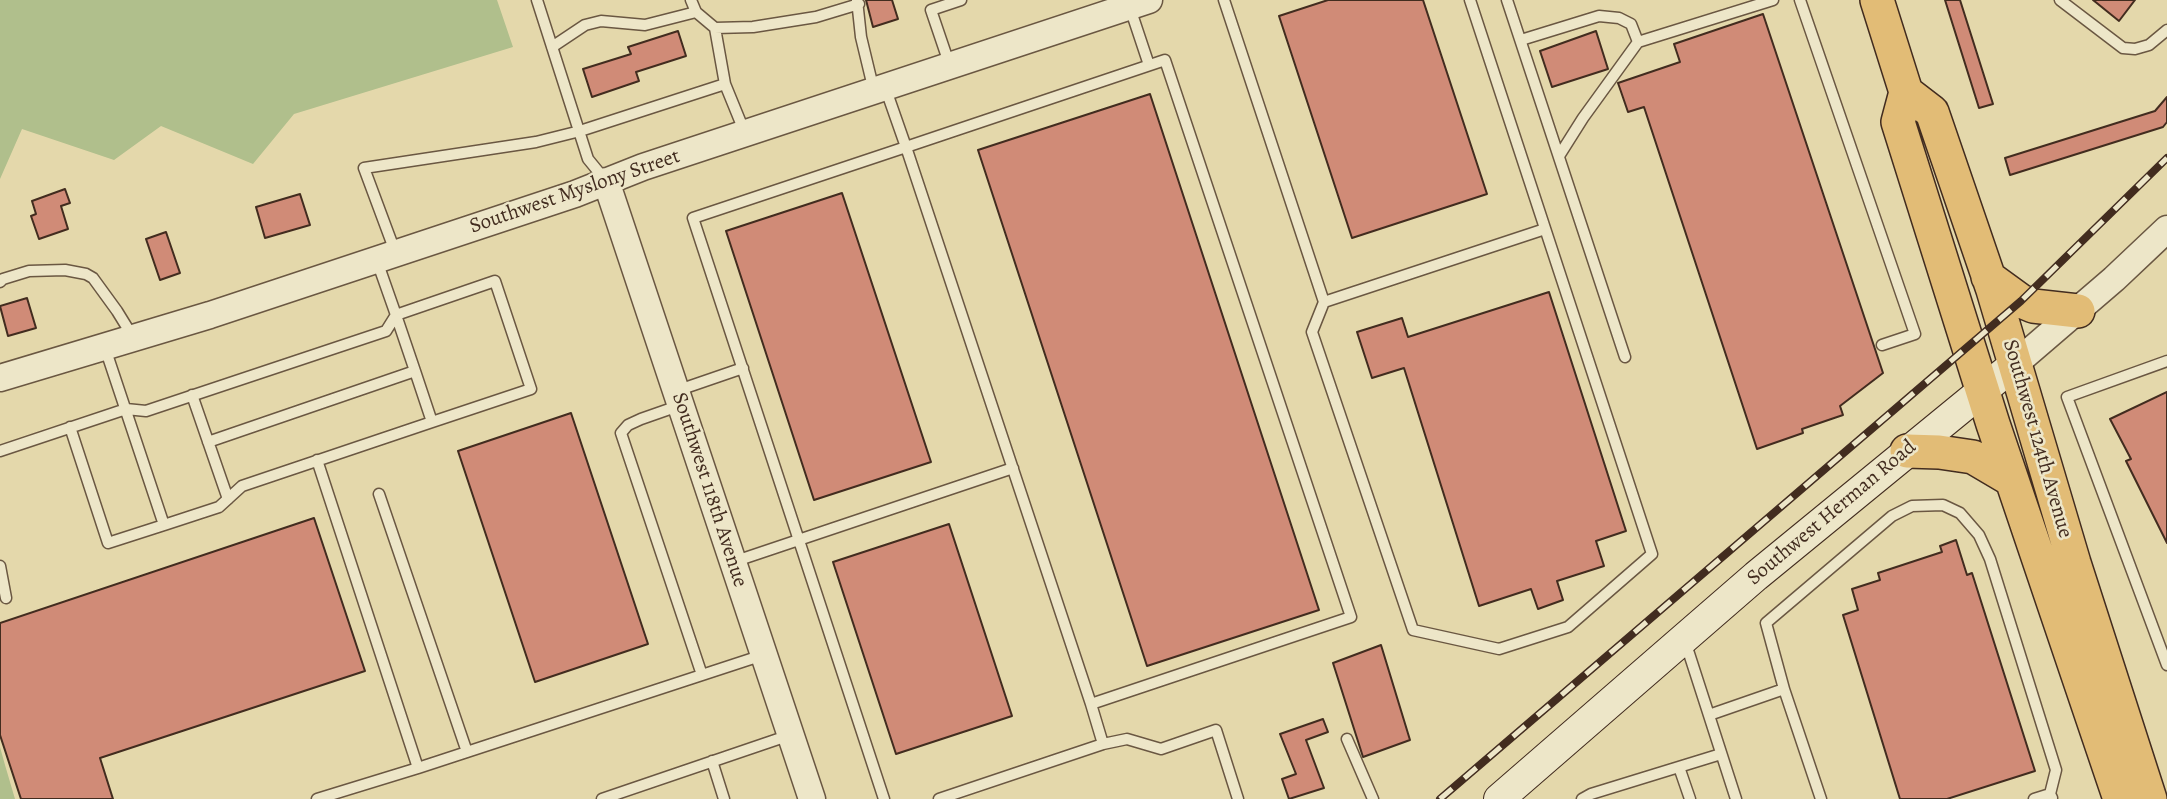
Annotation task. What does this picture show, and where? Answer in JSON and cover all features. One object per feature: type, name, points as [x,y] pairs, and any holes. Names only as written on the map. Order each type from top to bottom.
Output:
[{"type":"main road","name":"Southwest 124th Avenue","points":[[1877,0],[1906,92],[1898,122],[2012,480],[2120,799]]},
{"type":"main road","name":"Southwest 124th Avenue","points":[[1906,92],[1932,112],[1988,277],[2074,563],[2150,799]]},
{"type":"main road","points":[[1988,277],[2021,301],[2033,306],[2078,311]]},
{"type":"main road","name":"Southwest Herman Road","points":[[1499,799],[1684,638],[2015,364]]},
{"type":"main road","points":[[1907,451],[1973,457],[2012,480]]},
{"type":"street","name":"Southwest Myslony Street","points":[[0,378],[210,315],[387,257],[745,133],[1139,3]]},
{"type":"street","name":"Southwest 118th Avenue","points":[[606,181],[812,799]]},
{"type":"street","name":"Southwest Herman Road","points":[[2015,364],[2078,311],[2167,229]]},
{"type":"lane","points":[[537,0],[588,159],[606,181]]},
{"type":"lane","points":[[691,0],[696,12],[716,28],[753,27],[804,19],[858,2],[861,37],[880,89],[906,147],[1103,744]]},
{"type":"lane","points":[[950,66],[930,5],[961,0]]},
{"type":"lane","points":[[1224,0],[1324,302],[1312,332],[1413,630],[1499,649],[1568,628],[1652,554],[1470,0]]},
{"type":"lane","points":[[1507,0],[1625,357]]},
{"type":"lane","points":[[1559,156],[1583,118],[1638,43],[1773,0]]},
{"type":"lane","points":[[1801,0],[1915,334],[1882,345]]},
{"type":"lane","points":[[2060,0],[2123,48],[2135,49],[2150,45],[2167,30]]},
{"type":"lane","points":[[1139,3],[1149,65]]},
{"type":"lane","points":[[552,47],[585,25],[601,21],[645,25],[696,12]]},
{"type":"lane","points":[[1521,40],[1599,16],[1619,18],[1631,24],[1638,43]]},
{"type":"lane","points":[[716,28],[725,84],[745,133]]},
{"type":"lane","points":[[884,799],[693,218],[1165,60],[1351,617],[1091,704]]},
{"type":"lane","points":[[432,422],[396,315],[387,257],[364,168],[536,142],[580,131],[725,84]]},
{"type":"lane","points":[[1324,302],[1545,229]]},
{"type":"lane","points":[[0,282],[29,271],[65,270],[86,274],[93,278],[133,337]]},
{"type":"lane","points":[[0,451],[70,427],[126,408],[146,411],[386,331],[396,315],[495,281],[531,389],[242,485],[219,507],[108,543],[70,427]]},
{"type":"lane","points":[[105,346],[164,525]]},
{"type":"lane","points":[[2167,361],[2067,397],[2167,665]]},
{"type":"lane","points":[[702,675],[621,433],[628,425],[678,398],[743,368]]},
{"type":"lane","points":[[208,442],[415,371]]},
{"type":"lane","points":[[192,395],[228,499]]},
{"type":"lane","points":[[317,460],[418,768]]},
{"type":"lane","points":[[733,562],[1013,468]]},
{"type":"lane","points":[[379,494],[467,752]]},
{"type":"lane","points":[[1821,799],[1784,689],[1766,623],[1892,516],[1912,506],[1943,505],[1960,513],[1979,535],[1990,559],[2056,770],[2051,797],[2034,799]]},
{"type":"lane","points":[[0,566],[6,598]]},
{"type":"lane","points":[[1684,638],[1737,799]]},
{"type":"lane","points":[[317,799],[764,654]]},
{"type":"lane","points":[[1709,715],[1784,689]]},
{"type":"lane","points":[[939,799],[1103,744],[1127,739],[1161,748],[1216,730],[1238,799]]},
{"type":"lane","points":[[602,799],[790,735]]},
{"type":"lane","points":[[1347,739],[1373,799]]},
{"type":"lane","points":[[1582,799],[1721,754]]},
{"type":"lane","points":[[712,761],[724,799]]},
{"type":"lane","points":[[1679,767],[1690,799]]},
{"type":"green space","points":[[0,0],[497,0],[513,47],[294,114],[253,164],[161,126],[114,160],[22,129],[0,179]]},
{"type":"green space","points":[[0,747],[5,765],[15,799],[0,799]]},
{"type":"building","points":[[866,0],[892,0],[898,19],[873,27]]},
{"type":"building","points":[[1328,0],[1423,0],[1487,194],[1352,238],[1279,16]]},
{"type":"building","points":[[1945,0],[1960,0],[1993,104],[1979,108]]},
{"type":"building","points":[[2093,0],[2135,0],[2119,21]]},
{"type":"building","points":[[1763,14],[1883,373],[1840,406],[1843,415],[1757,449],[1644,107],[1628,112],[1618,83],[1680,62],[1674,44]]},
{"type":"building","points":[[678,31],[686,56],[636,72],[639,81],[592,97],[583,69],[631,54],[628,47]]},
{"type":"building","points":[[1596,31],[1608,69],[1552,87],[1540,51]]},
{"type":"building","points":[[1150,94],[1319,610],[1147,666],[978,150]]},
{"type":"building","points":[[2167,97],[2167,122],[2163,127],[2010,175],[2005,158],[2155,111]]},
{"type":"building","points":[[65,189],[70,203],[61,206],[68,229],[39,239],[31,216],[36,214],[32,201]]},
{"type":"building","points":[[842,193],[931,462],[814,500],[726,231]]},
{"type":"building","points":[[300,194],[310,225],[265,238],[256,207]]},
{"type":"building","points":[[166,232],[180,273],[160,280],[146,239]]},
{"type":"building","points":[[1549,292],[1626,531],[1596,541],[1604,566],[1557,581],[1563,600],[1538,609],[1531,589],[1479,606],[1404,368],[1372,378],[1357,332],[1402,318],[1408,337]]},
{"type":"building","points":[[27,298],[36,328],[8,336],[0,306]]},
{"type":"building","points":[[2167,392],[2167,543],[2126,461],[2131,459],[2110,419]]},
{"type":"building","points":[[571,413],[648,644],[535,682],[458,451]]},
{"type":"building","points":[[314,518],[365,671],[100,758],[113,799],[21,799],[0,735],[0,623]]},
{"type":"building","points":[[949,524],[1012,716],[896,754],[833,562]]},
{"type":"building","points":[[1956,540],[1967,575],[1972,573],[2035,771],[1947,799],[1900,799],[1843,615],[1858,610],[1852,589],[1880,580],[1878,573],[1942,552],[1940,546]]},
{"type":"building","points":[[1381,645],[1410,740],[1363,757],[1333,663]]},
{"type":"building","points":[[1323,719],[1328,732],[1306,740],[1324,788],[1289,799],[1282,779],[1296,774],[1280,734]]},
{"type":"railway","points":[[1440,799],[2021,301],[2167,158]]}]
